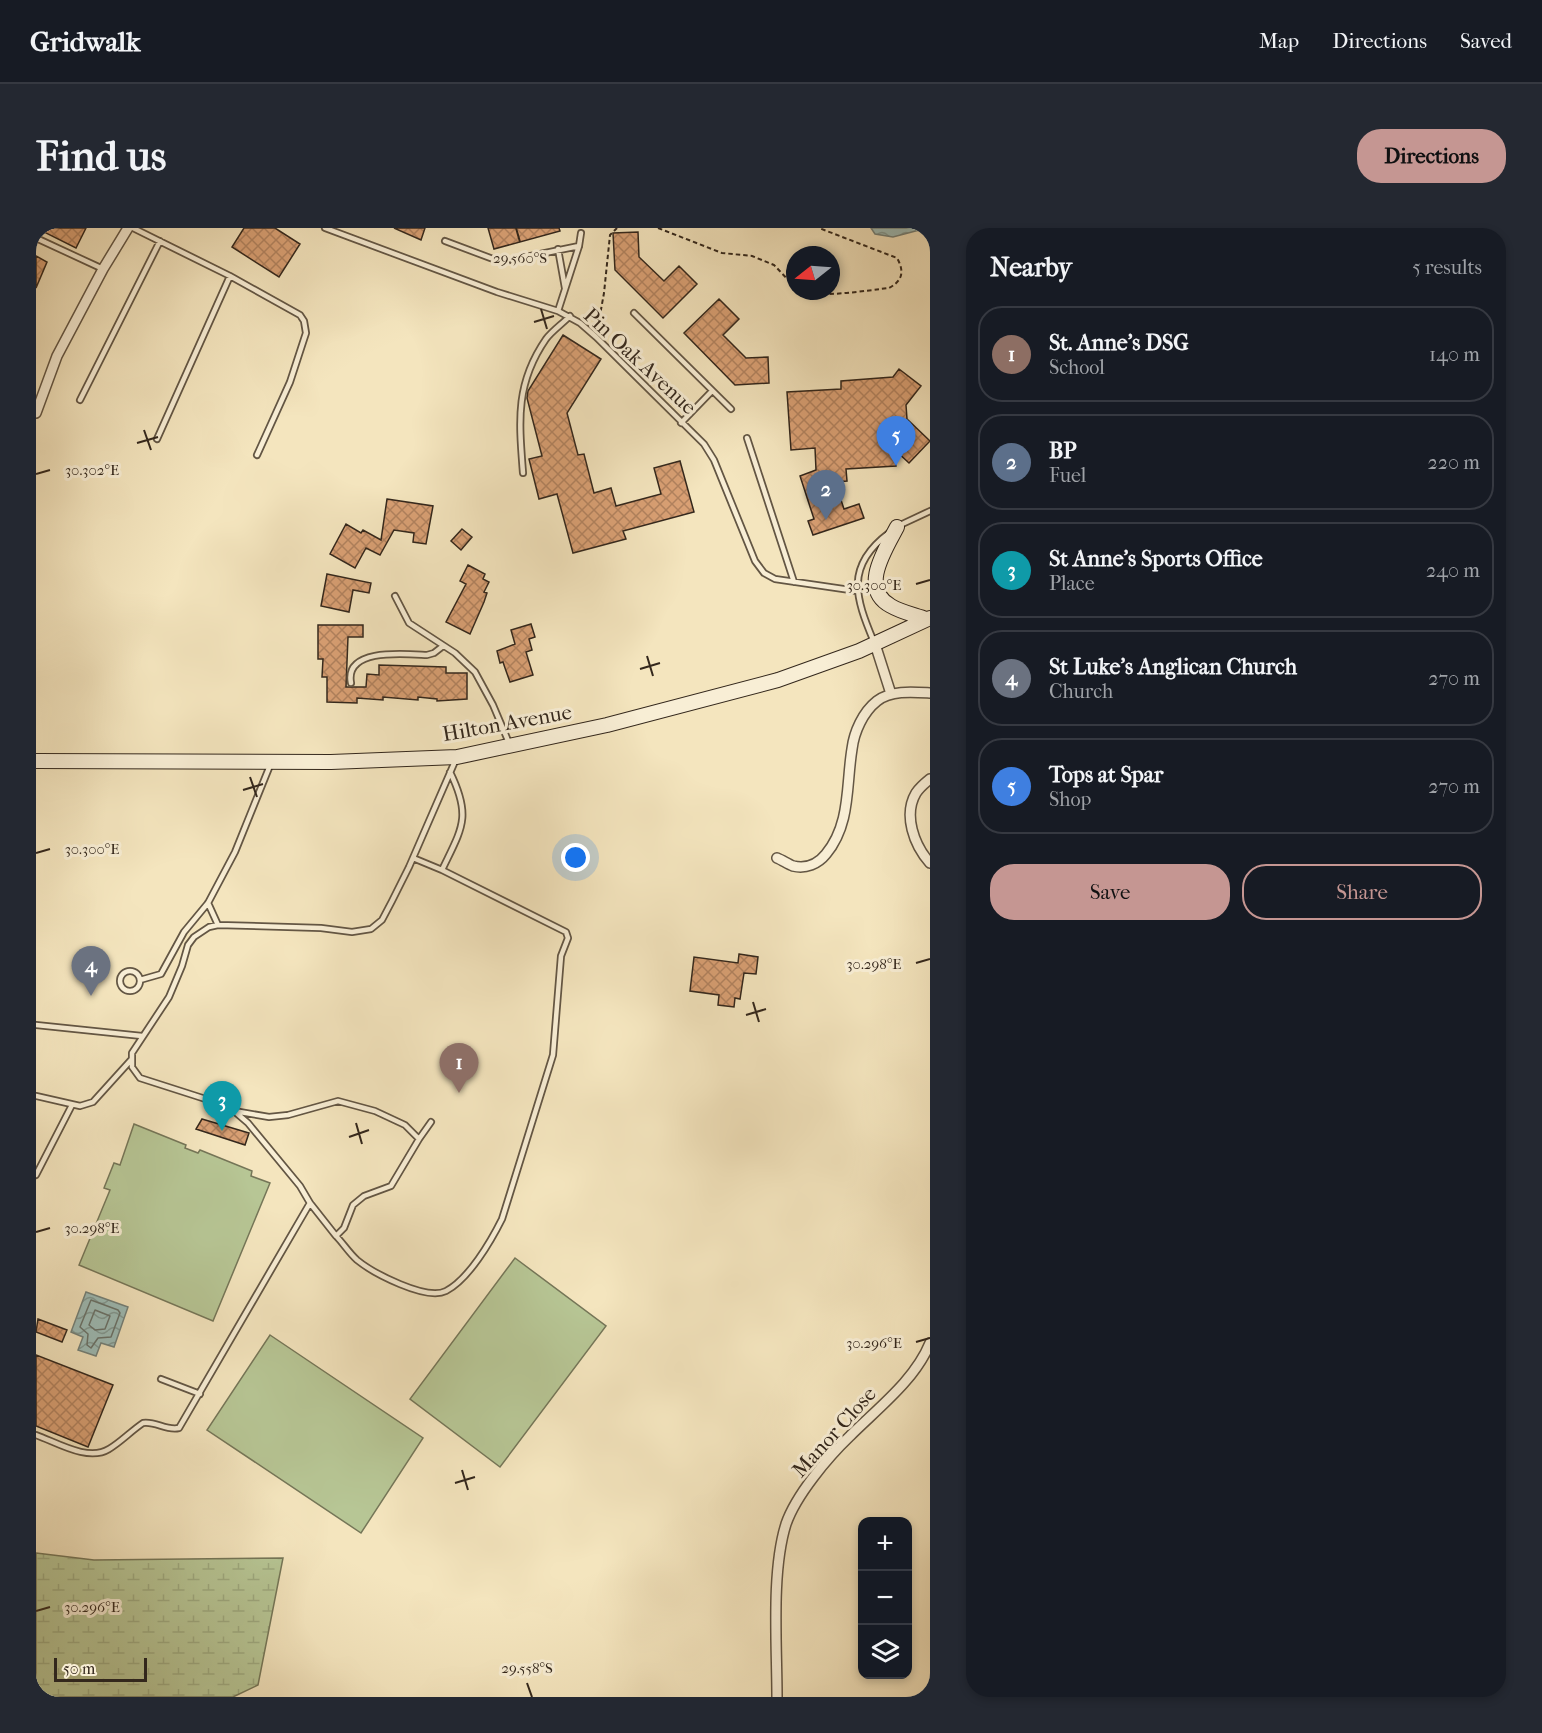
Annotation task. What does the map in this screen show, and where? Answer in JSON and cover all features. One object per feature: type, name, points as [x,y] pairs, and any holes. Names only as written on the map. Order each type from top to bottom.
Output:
[{"type":"street","points":[[36,413],[57,356],[128,228]]},
{"type":"street","points":[[897,527],[876,574],[876,587],[880,598],[891,607],[928,618]]},
{"type":"street","name":"Hilton Avenue","points":[[36,761],[331,762],[457,757],[607,725],[807,671],[875,644],[928,618]]},
{"type":"street","points":[[875,644],[891,694]]},
{"type":"street","points":[[777,858],[793,866],[805,867],[822,859],[840,832],[847,798],[852,748],[865,715],[877,701],[891,694],[930,693]]},
{"type":"street","points":[[930,779],[918,790],[912,802],[911,822],[916,845],[930,862]]},
{"type":"street","name":"Manor Close","points":[[777,1697],[780,1555],[787,1522],[809,1482],[846,1440],[915,1370],[930,1343]]},
{"type":"lane","points":[[133,228],[230,276],[300,315],[306,333],[290,382],[257,455]]},
{"type":"lane","name":"Pin Oak Avenue","points":[[325,228],[497,292],[570,316],[596,337],[704,444],[714,460],[755,561],[764,573],[776,579],[856,591]]},
{"type":"lane","points":[[558,311],[566,291],[581,233]]},
{"type":"lane","points":[[36,238],[104,268]]},
{"type":"lane","points":[[80,400],[160,241]]},
{"type":"lane","points":[[445,241],[493,259],[506,261],[579,246]]},
{"type":"lane","points":[[558,249],[566,291]]},
{"type":"lane","points":[[157,439],[230,276]]},
{"type":"lane","points":[[634,313],[731,409]]},
{"type":"lane","points":[[523,473],[519,422],[523,386],[533,362],[548,337],[570,316]]},
{"type":"lane","points":[[681,423],[712,391]]},
{"type":"lane","points":[[747,438],[794,582]]},
{"type":"lane","points":[[875,644],[856,591],[857,572],[879,540],[897,527],[930,511]]},
{"type":"lane","points":[[395,596],[409,623],[460,657],[475,672],[493,705],[510,746]]},
{"type":"lane","points":[[351,683],[350,677],[353,669],[369,657],[384,654],[427,655],[443,646]]},
{"type":"lane","points":[[413,858],[442,870],[566,932],[568,938],[561,956],[553,1056],[502,1219],[492,1237],[461,1279],[444,1292],[432,1293],[416,1291],[357,1260],[310,1203],[300,1186],[268,1146],[234,1111],[218,1103],[140,1078],[135,1073],[131,1060],[132,1053],[142,1036],[169,997],[183,966],[188,945],[194,937],[209,927],[218,925],[321,928],[352,932],[370,929],[382,920],[413,858],[457,757]]},
{"type":"lane","points":[[140,980],[161,974],[184,932],[208,903],[235,852],[272,760]]},
{"type":"lane","points":[[442,870],[462,828],[463,816],[459,792],[450,772]]},
{"type":"lane","points":[[208,903],[218,925]]},
{"type":"lane","points":[[130,970],[136,973],[140,980],[138,987],[129,991],[122,988],[119,982],[122,974],[130,970]]},
{"type":"lane","points":[[36,1026],[142,1036]]},
{"type":"lane","points":[[36,1096],[80,1106],[93,1102],[131,1060]]},
{"type":"lane","points":[[234,1111],[269,1116],[288,1115],[338,1101],[375,1111],[405,1125],[419,1139]]},
{"type":"lane","points":[[36,1175],[72,1105]]},
{"type":"lane","points":[[336,1236],[344,1228],[353,1205],[364,1196],[391,1186],[431,1122]]},
{"type":"lane","points":[[36,1435],[84,1453],[98,1454],[107,1450],[143,1423],[149,1422],[171,1430],[179,1428],[310,1203]]},
{"type":"lane","points":[[161,1379],[200,1394]]},
{"type":"path","points":[[596,337],[604,293],[610,235],[617,228]]},
{"type":"path","points":[[658,228],[722,253],[752,256],[774,265],[786,278]]},
{"type":"path","points":[[819,228],[897,258],[902,267],[902,277],[889,288],[840,292]]},
{"type":"green space","points":[[134,1124],[186,1145],[185,1148],[198,1153],[200,1150],[252,1171],[251,1176],[270,1183],[213,1321],[79,1265],[110,1190],[104,1188],[114,1163],[120,1165]]},
{"type":"green space","points":[[515,1258],[606,1326],[500,1467],[410,1399]]},
{"type":"green space","points":[[270,1335],[423,1438],[361,1533],[207,1430]]},
{"type":"green space","points":[[36,1553],[94,1560],[283,1558],[258,1685],[233,1697],[36,1697]]},
{"type":"water","points":[[871,228],[927,228],[893,237],[875,234]]},
{"type":"water","points":[[86,1292],[128,1307],[114,1347],[101,1343],[96,1356],[78,1350],[83,1337],[71,1332]]},
{"type":"building","points":[[36,228],[86,228],[76,248]]},
{"type":"building","points":[[244,228],[275,228],[300,244],[279,277],[232,247]]},
{"type":"building","points":[[394,228],[425,228],[421,240]]},
{"type":"building","points":[[488,228],[559,228],[560,231],[494,249]]},
{"type":"building","points":[[638,232],[639,257],[664,281],[679,266],[697,284],[663,318],[615,270],[613,233]]},
{"type":"building","points":[[36,256],[47,262],[36,288]]},
{"type":"building","points":[[719,299],[739,319],[723,335],[746,358],[768,357],[769,383],[735,385],[684,333]]},
{"type":"building","points":[[563,335],[601,359],[567,413],[578,455],[584,454],[594,493],[611,488],[616,506],[661,494],[654,468],[680,461],[694,512],[623,531],[626,539],[573,553],[557,494],[539,499],[529,459],[542,456],[527,398],[528,391]]},
{"type":"building","points":[[899,369],[921,386],[906,405],[907,419],[930,441],[909,463],[895,450],[896,466],[846,469],[847,481],[835,482],[844,509],[859,504],[864,518],[813,535],[808,521],[814,519],[800,476],[816,470],[815,448],[791,450],[787,392],[841,389],[841,381],[893,377]]},
{"type":"building","points":[[387,499],[433,506],[426,544],[413,542],[414,533],[394,530],[380,555],[366,548],[355,568],[330,554],[346,524],[361,533],[363,530],[381,540]]},
{"type":"building","points":[[462,529],[472,537],[461,550],[451,541]]},
{"type":"building","points":[[468,565],[485,574],[483,579],[489,582],[484,592],[487,593],[484,602],[470,634],[446,622],[466,584],[460,581]]},
{"type":"building","points":[[327,574],[371,583],[369,593],[353,590],[349,612],[321,606]]},
{"type":"building","points":[[531,624],[535,637],[529,639],[532,650],[526,652],[533,675],[510,682],[503,662],[500,663],[497,651],[515,644],[511,630]]},
{"type":"building","points":[[318,625],[363,625],[363,637],[348,637],[346,687],[366,687],[367,674],[379,675],[379,665],[446,667],[446,673],[467,673],[467,699],[437,701],[437,699],[418,697],[418,700],[383,697],[383,700],[357,698],[357,703],[327,702],[327,677],[322,677],[323,659],[318,659]]},
{"type":"building","points":[[739,954],[758,957],[756,974],[744,973],[740,999],[735,998],[734,1007],[718,1005],[719,995],[690,991],[694,957],[738,963]]},
{"type":"building","points":[[202,1119],[249,1133],[245,1145],[196,1129]]},
{"type":"building","points":[[38,1319],[67,1330],[62,1342],[36,1332]]},
{"type":"building","points":[[36,1355],[113,1385],[88,1447],[36,1426]]},
{"type":"place","name":"Tops at Spar","points":[[896,466]]},
{"type":"place","name":"BP","points":[[826,520]]},
{"type":"place","name":"St Luke's Anglican Church","points":[[91,996]]},
{"type":"place","name":"St. Anne's DSG","points":[[459,1093]]},
{"type":"place","name":"St Anne's Sports Office","points":[[222,1131]]}]
